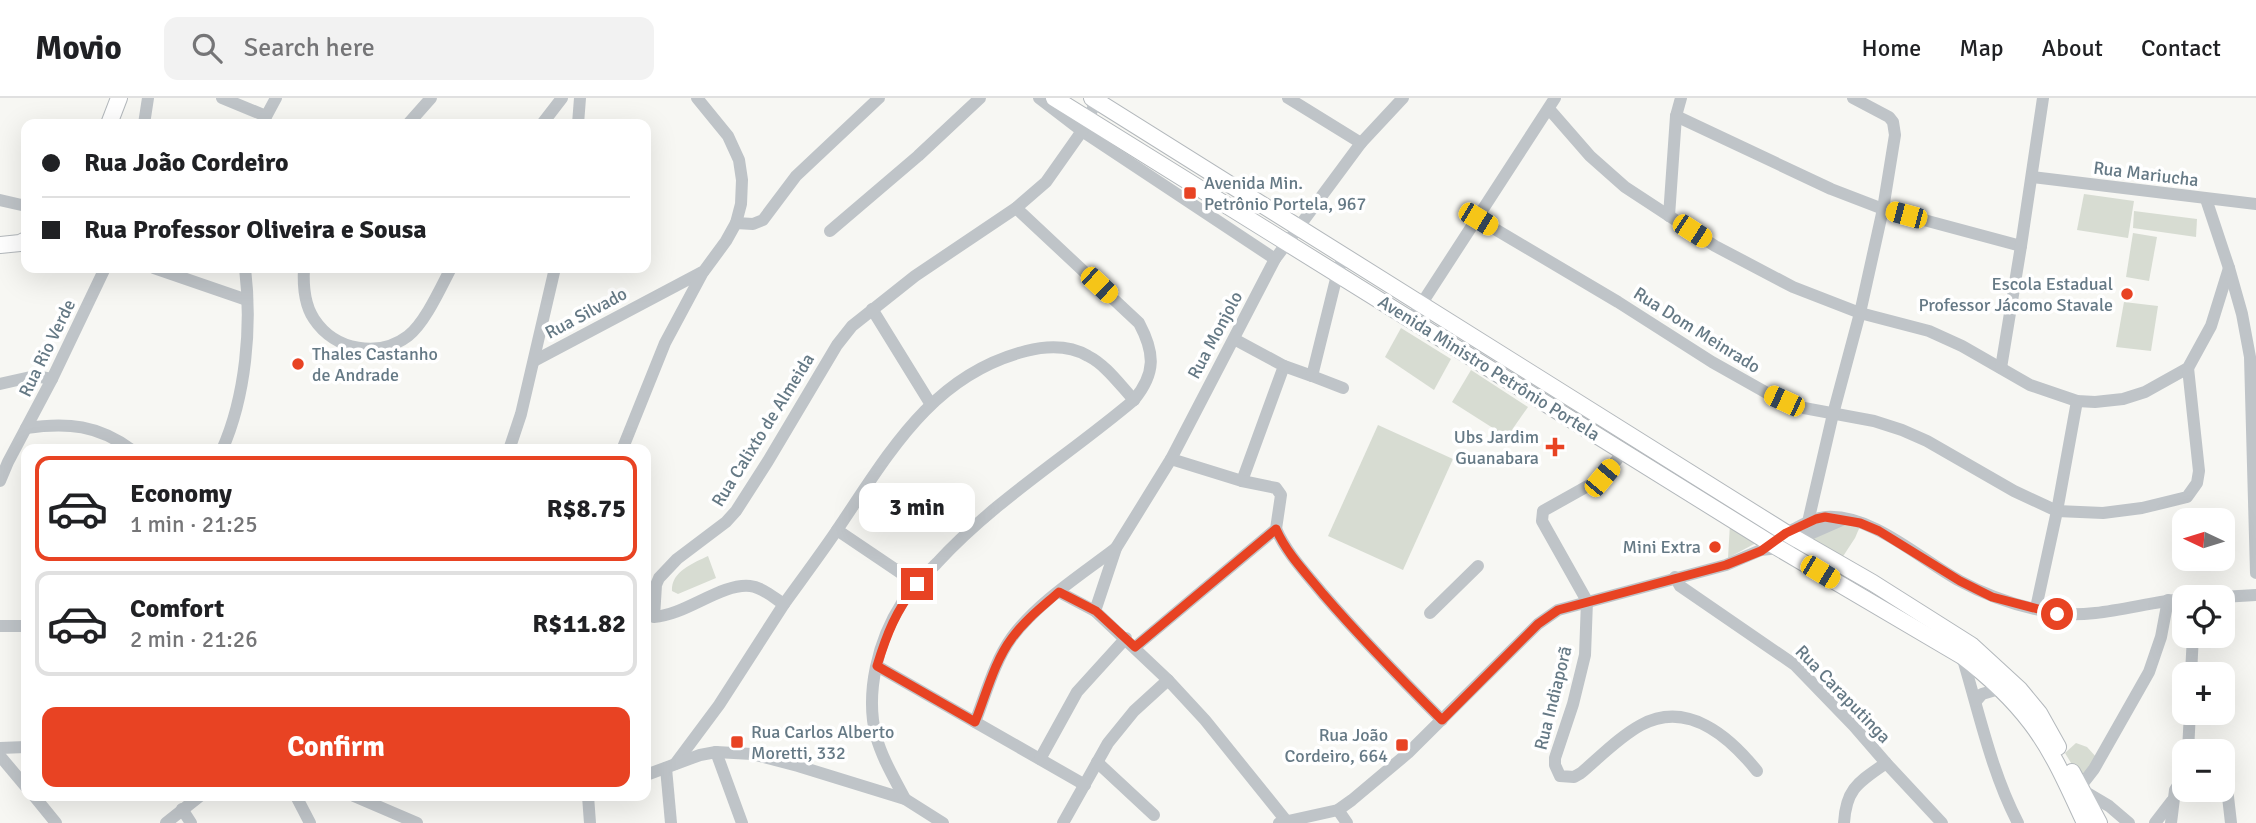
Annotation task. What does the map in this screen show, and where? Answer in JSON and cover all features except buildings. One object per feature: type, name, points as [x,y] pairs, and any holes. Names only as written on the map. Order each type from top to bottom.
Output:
[{"type":"main road","points":[[111,119],[119,98]]},
{"type":"main road","name":"Avenida Ministro Petrônio Portela","points":[[1054,98],[1084,125],[1286,243],[1624,452],[1962,656],[1999,688],[2031,723],[2068,787],[2085,823]]},
{"type":"main road","name":"Avenida Ministro Petrônio Portela","points":[[1096,99],[1422,303],[1778,543],[1906,604],[1971,645],[2020,690],[2039,713],[2099,823]]},
{"type":"main road","points":[[0,245],[21,242]]},
{"type":"street","points":[[145,119],[148,98]]},
{"type":"street","points":[[222,98],[262,119]]},
{"type":"street","points":[[265,119],[276,98]]},
{"type":"street","points":[[412,119],[431,98]]},
{"type":"street","points":[[546,119],[562,98]]},
{"type":"street","points":[[578,119],[580,98]]},
{"type":"street","name":"Rua Silvado","points":[[534,361],[704,271],[726,241],[736,223],[741,204],[743,180],[739,160],[728,136],[697,98]]},
{"type":"street","points":[[736,223],[753,224],[763,220],[796,176],[878,98]]},
{"type":"street","points":[[830,231],[918,156],[980,98]]},
{"type":"street","name":"Avenida Ministro Petrônio Portela","points":[[1039,98],[1084,125],[1275,259]]},
{"type":"street","points":[[1289,98],[1361,143]]},
{"type":"street","name":"Rua Monjolo","points":[[1096,611],[1116,548],[1171,459],[1275,259],[1361,143],[1403,98]]},
{"type":"street","points":[[1669,216],[1676,116],[1681,98]]},
{"type":"street","points":[[1808,522],[1860,313],[1883,209],[1895,130],[1889,117],[1853,98]]},
{"type":"street","points":[[2001,368],[2043,98]]},
{"type":"street","name":"Rua Calixto de Almeida","points":[[651,611],[659,578],[677,559],[726,522],[736,511],[837,345],[852,326],[915,275],[1016,208],[1046,182],[1084,125],[1096,99]]},
{"type":"street","points":[[1411,320],[1552,104],[1590,156],[1625,187],[1715,246],[1765,274],[1824,301],[1929,331],[1962,346],[2030,385],[2077,401],[2123,399],[2145,392],[2189,368],[2211,326],[2229,268]]},
{"type":"street","points":[[1676,116],[1830,189],[1883,209],[2021,246]]},
{"type":"street","name":"Rua Mariucha","points":[[2032,177],[2256,204]]},
{"type":"street","points":[[2206,199],[2242,314],[2250,357],[2254,416],[2256,573]]},
{"type":"street","points":[[0,200],[21,205]]},
{"type":"street","points":[[905,799],[883,758],[876,735],[873,695],[877,666],[887,631],[902,602],[953,545],[995,508],[1134,400],[1144,387],[1150,370],[1151,356],[1147,338],[1139,323],[1016,208]]},
{"type":"street","name":"Rua Dom Meinrado","points":[[1478,219],[1756,387],[1784,401],[1902,430],[1927,441],[2014,491],[2057,511],[2103,513],[2141,508],[2187,497],[2197,483],[2199,471],[2189,368]]},
{"type":"street","points":[[1312,376],[1344,255]]},
{"type":"street","points":[[624,444],[665,343],[704,271]]},
{"type":"street","name":"Rua Rio Verde","points":[[0,481],[103,273]]},
{"type":"street","points":[[169,273],[247,300]]},
{"type":"street","points":[[225,444],[233,424],[240,393],[246,344],[245,273]]},
{"type":"street","points":[[304,273],[306,299],[315,321],[341,342],[366,350],[396,344],[413,331],[448,273]]},
{"type":"street","points":[[511,444],[522,414],[554,273]]},
{"type":"street","points":[[872,309],[930,403]]},
{"type":"street","points":[[1234,339],[1284,366],[1343,388]]},
{"type":"street","points":[[671,823],[670,766],[719,705],[898,441],[930,403],[970,374],[1008,355],[1035,348],[1054,347],[1089,356],[1134,400]]},
{"type":"street","points":[[1242,481],[1284,366]]},
{"type":"street","points":[[0,384],[35,376],[52,379]]},
{"type":"street","points":[[2036,608],[2077,401]]},
{"type":"street","points":[[26,428],[70,425],[86,427],[113,436],[124,444]]},
{"type":"street","points":[[110,444],[113,436]]},
{"type":"street","points":[[1587,601],[1542,521],[1543,511],[1602,478],[1624,452]]},
{"type":"street","points":[[1171,459],[1242,481],[1276,488],[1281,495],[1276,529],[1291,556],[1368,647],[1442,720]]},
{"type":"street","points":[[1778,543],[1808,522],[1825,517],[1844,519],[1879,531],[1960,581],[1992,597],[2057,614],[2081,614],[2172,600]]},
{"type":"street","points":[[1059,592],[1096,611],[1131,642],[1205,720],[1284,822],[1338,810],[1387,771],[1538,624],[1558,610],[1726,565],[1844,519]]},
{"type":"street","points":[[1040,759],[1077,692],[1131,642],[1276,529]]},
{"type":"street","points":[[837,530],[917,584]]},
{"type":"street","points":[[975,722],[1001,656],[1012,638],[1025,622],[1059,592],[1116,548]]},
{"type":"street","points":[[1430,613],[1478,566]]},
{"type":"street","name":"Rua Caraputinga","points":[[1675,577],[1680,586],[1795,665],[1942,823]]},
{"type":"street","name":"Rua Calixto de Almeida","points":[[651,616],[676,613],[742,586],[758,588],[785,604]]},
{"type":"street","points":[[2235,596],[2256,595]]},
{"type":"street","points":[[2129,823],[2109,806],[2081,789],[2149,672],[2161,637],[2168,600]]},
{"type":"street","name":"Rua Indiaporã","points":[[1587,601],[1585,655],[1573,704],[1555,758],[1560,776],[1574,777],[1640,726],[1658,718],[1674,716],[1693,719],[1714,729],[1742,752],[1757,771]]},
{"type":"street","points":[[0,626],[21,626]]},
{"type":"street","points":[[1962,656],[1990,754],[2018,823]]},
{"type":"street","points":[[877,666],[1085,785]]},
{"type":"street","points":[[1063,823],[1097,762],[1128,719],[1168,680]]},
{"type":"street","points":[[1976,701],[1982,694],[1999,688]]},
{"type":"street","points":[[0,748],[21,747]]},
{"type":"street","points":[[716,752],[742,823]]},
{"type":"street","points":[[651,773],[716,752],[751,754],[905,799],[941,822]]},
{"type":"street","points":[[0,756],[21,781]]},
{"type":"street","points":[[1097,762],[1154,815]]},
{"type":"street","points":[[1844,823],[1847,799],[1853,789],[1858,782],[1886,763]]},
{"type":"street","points":[[38,801],[56,823]]},
{"type":"street","points":[[166,823],[193,801]]},
{"type":"street","points":[[299,801],[310,823]]},
{"type":"street","points":[[366,801],[417,823]]},
{"type":"street","points":[[588,801],[590,823]]},
{"type":"street","points":[[2155,823],[2172,802]]},
{"type":"street","points":[[2171,823],[2173,802]]},
{"type":"street","points":[[2229,802],[2231,823]]},
{"type":"street","points":[[182,809],[191,823]]},
{"type":"street","points":[[1338,810],[1347,823]]},
{"type":"shaded area","points":[[2084,194],[2134,201],[2128,238],[2077,230]]},
{"type":"shaded area","points":[[2134,211],[2197,219],[2196,237],[2133,228]]},
{"type":"shaded area","points":[[2133,233],[2157,237],[2149,281],[2126,277]]},
{"type":"shaded area","points":[[2124,302],[2158,306],[2151,351],[2116,347]]},
{"type":"shaded area","points":[[1401,328],[1451,359],[1434,390],[1385,357]]},
{"type":"shaded area","points":[[1471,370],[1528,407],[1507,437],[1452,402]]},
{"type":"shaded area","points":[[1378,425],[1453,459],[1403,570],[1328,536]]},
{"type":"shaded area","points":[[1730,524],[1756,543],[1728,558]]},
{"type":"shaded area","points":[[1830,524],[1861,524],[1838,564],[1796,539]]},
{"type":"shaded area","points":[[708,556],[716,578],[678,594],[672,591],[679,573]]},
{"type":"shaded area","points":[[2076,743],[2087,747],[2097,758],[2082,781],[2065,753]]},
{"type":"place","name":"Avenida Min. Petrônio Portela, 967","points":[[1190,193]]},
{"type":"place","name":"Escola Estadual Professor Jácomo Stavale","points":[[2127,294]]},
{"type":"place","name":"Thales Castanho de Andrade","points":[[298,364]]},
{"type":"place","name":"Ubs Jardim Guanabara","points":[[1555,447]]},
{"type":"place","name":"Mini Extra","points":[[1715,547]]},
{"type":"place","name":"Rua Carlos Alberto Moretti, 332","points":[[737,742]]},
{"type":"place","name":"Rua João Cordeiro, 664","points":[[1402,745]]},
{"type":"route","points":[[917,584],[902,602],[887,631],[877,666],[975,722],[1001,656],[1012,638],[1025,622],[1059,592],[1096,611],[1135,647],[1276,529],[1291,556],[1368,647],[1442,720],[1538,624],[1558,610],[1726,565],[1761,551],[1786,533],[1825,517],[1860,523],[1879,531],[1960,581],[1992,597],[2057,614]]}]
